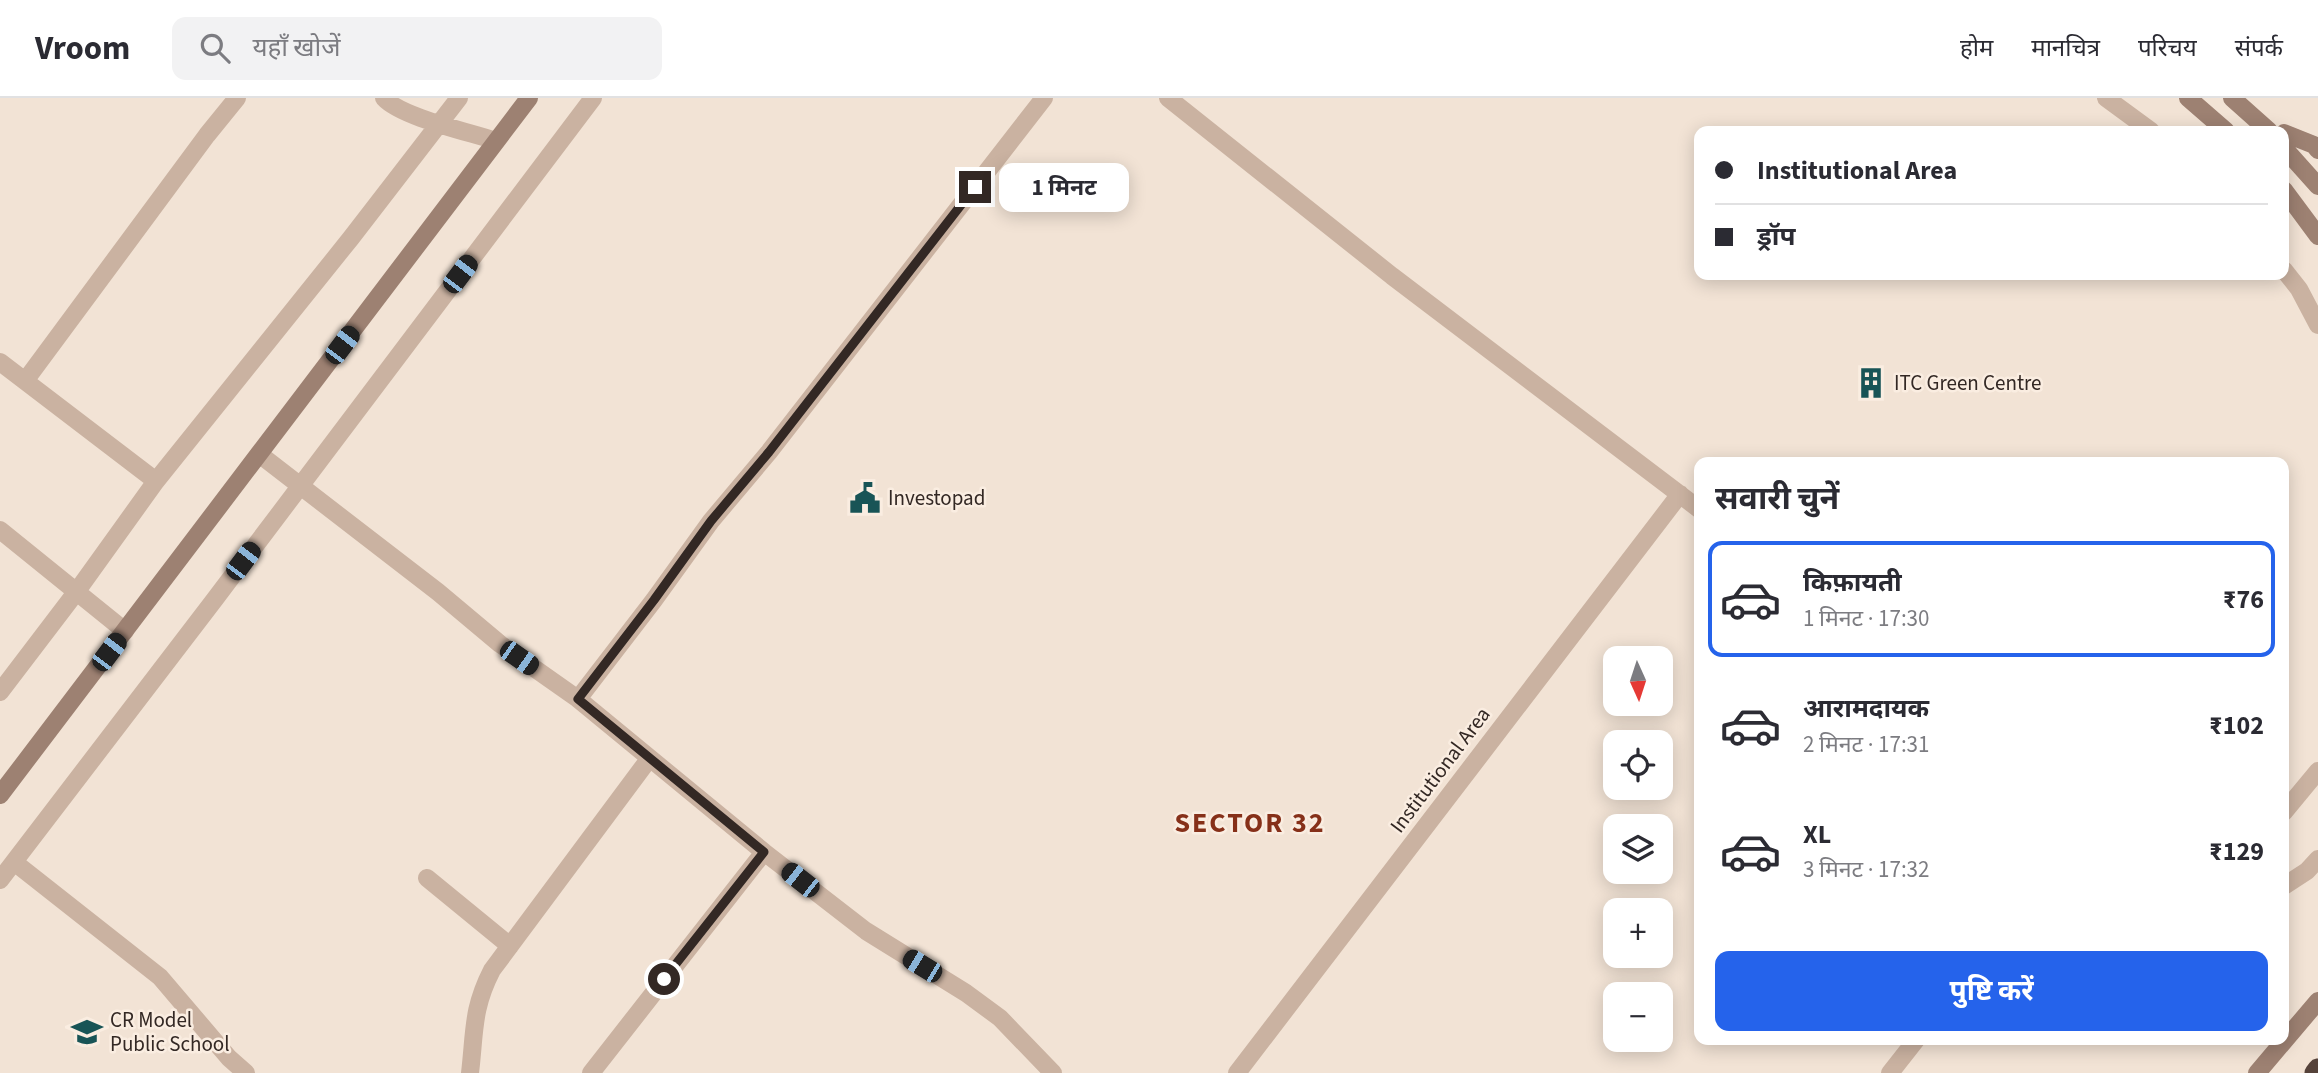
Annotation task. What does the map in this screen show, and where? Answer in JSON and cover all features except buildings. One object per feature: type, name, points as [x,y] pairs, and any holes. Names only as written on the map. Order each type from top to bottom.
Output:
[{"type":"street","points":[[25,381],[237,98]]},
{"type":"street","points":[[384,98],[406,113],[496,141]]},
{"type":"street","points":[[0,692],[77,592],[156,481],[351,238],[459,98]]},
{"type":"street","points":[[0,795],[529,98]]},
{"type":"street","points":[[0,880],[593,98]]},
{"type":"street","points":[[578,699],[711,521],[777,442],[1044,98]]},
{"type":"street","points":[[1168,98],[1392,276],[1694,505]]},
{"type":"street","points":[[2106,98],[2144,126]]},
{"type":"street","points":[[2188,98],[2220,126]]},
{"type":"street","points":[[2232,98],[2264,126]]},
{"type":"street","points":[[2289,135],[2314,145],[2318,150]]},
{"type":"street","points":[[2289,154],[2318,186]]},
{"type":"street","points":[[2289,197],[2318,236]]},
{"type":"street","points":[[2289,276],[2299,289],[2318,325]]},
{"type":"street","points":[[0,362],[156,481]]},
{"type":"street","points":[[259,454],[438,592],[500,644],[578,699],[764,852],[878,940],[966,993],[1000,1018],[1053,1073]]},
{"type":"street","name":"Institutional Area","points":[[1237,1073],[1679,494]]},
{"type":"street","points":[[0,530],[125,631]]},
{"type":"street","points":[[470,1073],[475,1013],[481,992],[492,971],[649,759]]},
{"type":"street","points":[[2289,806],[2318,771]]},
{"type":"street","points":[[591,1073],[764,852]]},
{"type":"street","points":[[2289,883],[2318,859]]},
{"type":"street","points":[[14,862],[160,977],[229,1058],[246,1073]]},
{"type":"street","points":[[427,878],[510,946]]},
{"type":"street","points":[[2289,1035],[2318,1001]]},
{"type":"street","points":[[1890,1073],[1912,1045]]},
{"type":"street","points":[[2257,1073],[2281,1045]]},
{"type":"place","name":"ITC Green Centre","points":[[1871,383]]},
{"type":"place","name":"Investopad","points":[[865,498]]},
{"type":"place","name":"CR Model Public School","points":[[87,1032]]},
{"type":"district","name":"SECTOR 32","points":[[1250,823]]},
{"type":"route","points":[[664,979],[764,852],[578,699],[711,521],[769,452],[975,187]]}]
